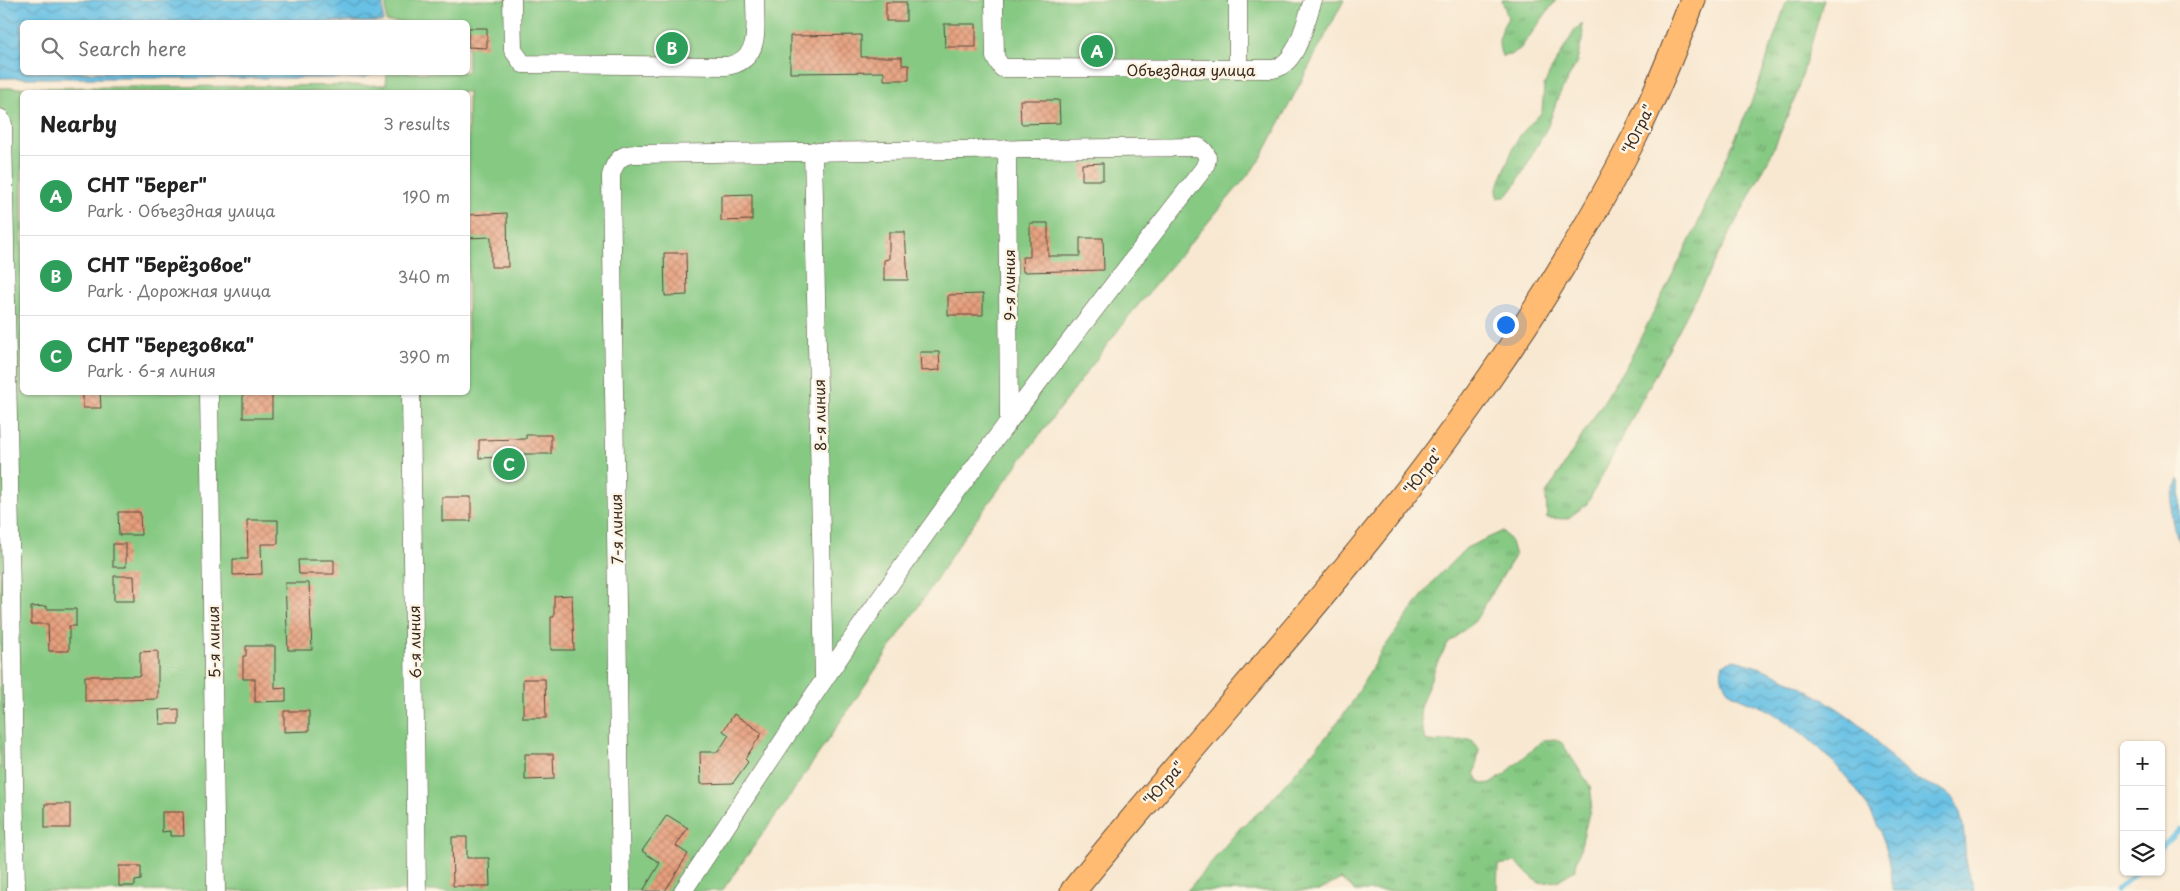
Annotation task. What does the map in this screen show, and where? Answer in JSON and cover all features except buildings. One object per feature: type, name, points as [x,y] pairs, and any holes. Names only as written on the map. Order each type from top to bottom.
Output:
[{"type":"highway","name":"\"Югра\"","points":[[1073,891],[1379,527],[1492,376],[1574,246],[1635,136],[1693,0]]},
{"type":"street","points":[[512,0],[512,42],[517,58],[523,64],[717,66],[736,64],[746,59],[755,40],[755,0]]},
{"type":"street","name":"Объездная улица","points":[[994,0],[994,50],[997,62],[1002,68],[1009,69],[1273,69],[1288,63],[1292,57],[1313,0]]},
{"type":"street","points":[[1238,0],[1238,69]]},
{"type":"street","points":[[1,121],[16,891]]},
{"type":"street","points":[[683,891],[824,679],[1009,421],[1208,161],[1207,154],[1199,147],[813,151]]},
{"type":"street","name":"9-я линия","points":[[1007,149],[1009,421]]},
{"type":"street","name":"7-я линия","points":[[621,891],[611,176],[613,166],[619,159],[631,154],[813,151]]},
{"type":"street","name":"8-я линия","points":[[813,151],[824,679]]},
{"type":"street","name":"5-я линия","points":[[209,395],[216,891]]},
{"type":"street","name":"6-я линия","points":[[411,395],[417,891]]},
{"type":"green space","points":[[386,0],[1344,0],[1259,162],[1128,317],[964,536],[796,787],[722,891],[0,891],[0,88],[386,85],[387,75],[470,75],[470,20],[386,20]]},
{"type":"green space","points":[[1502,0],[1556,0],[1520,49],[1510,55],[1502,56],[1499,46],[1500,36],[1508,18]]},
{"type":"green space","points":[[1787,0],[1824,0],[1796,96],[1771,155],[1587,504],[1567,519],[1547,518],[1546,494],[1630,359],[1695,230],[1756,91]]},
{"type":"green space","points":[[1582,23],[1583,36],[1576,64],[1558,97],[1548,126],[1516,184],[1507,196],[1498,198],[1497,189],[1514,146],[1521,134],[1542,112],[1544,86],[1549,74],[1575,30]]},
{"type":"green space","points":[[1503,531],[1511,542],[1515,556],[1475,621],[1448,643],[1437,663],[1420,707],[1422,729],[1425,740],[1437,742],[1472,740],[1479,749],[1475,774],[1481,784],[1492,783],[1505,774],[1543,740],[1555,739],[1562,743],[1590,786],[1592,801],[1575,870],[1557,881],[1539,883],[1515,862],[1498,865],[1497,891],[1355,891],[1341,879],[1319,891],[1187,891],[1241,827],[1264,808],[1325,738],[1350,706],[1381,652],[1434,580],[1466,548]]},
{"type":"water","points":[[0,0],[383,0],[383,20],[20,20],[20,75],[371,75],[363,78],[0,78]]},
{"type":"water","points":[[2180,479],[2180,541],[2176,534],[2171,510],[2173,493]]},
{"type":"water","points":[[1733,660],[1749,664],[1786,679],[1824,700],[1870,734],[1905,771],[1916,779],[1942,790],[1953,798],[1962,818],[1966,861],[1974,891],[1892,891],[1890,864],[1882,837],[1870,811],[1854,786],[1834,763],[1791,725],[1768,710],[1741,699],[1727,688],[1721,672],[1723,664]]},
{"type":"waterway","points":[[2165,844],[2180,829]]},
{"type":"waterway","points":[[2116,891],[2133,876]]},
{"type":"place","name":"СНТ \"Берёзовое\"","points":[[672,48]]},
{"type":"place","name":"СНТ \"Берег\"","points":[[1097,51]]},
{"type":"place","name":"СНТ \"Березовка\"","points":[[509,464]]}]
